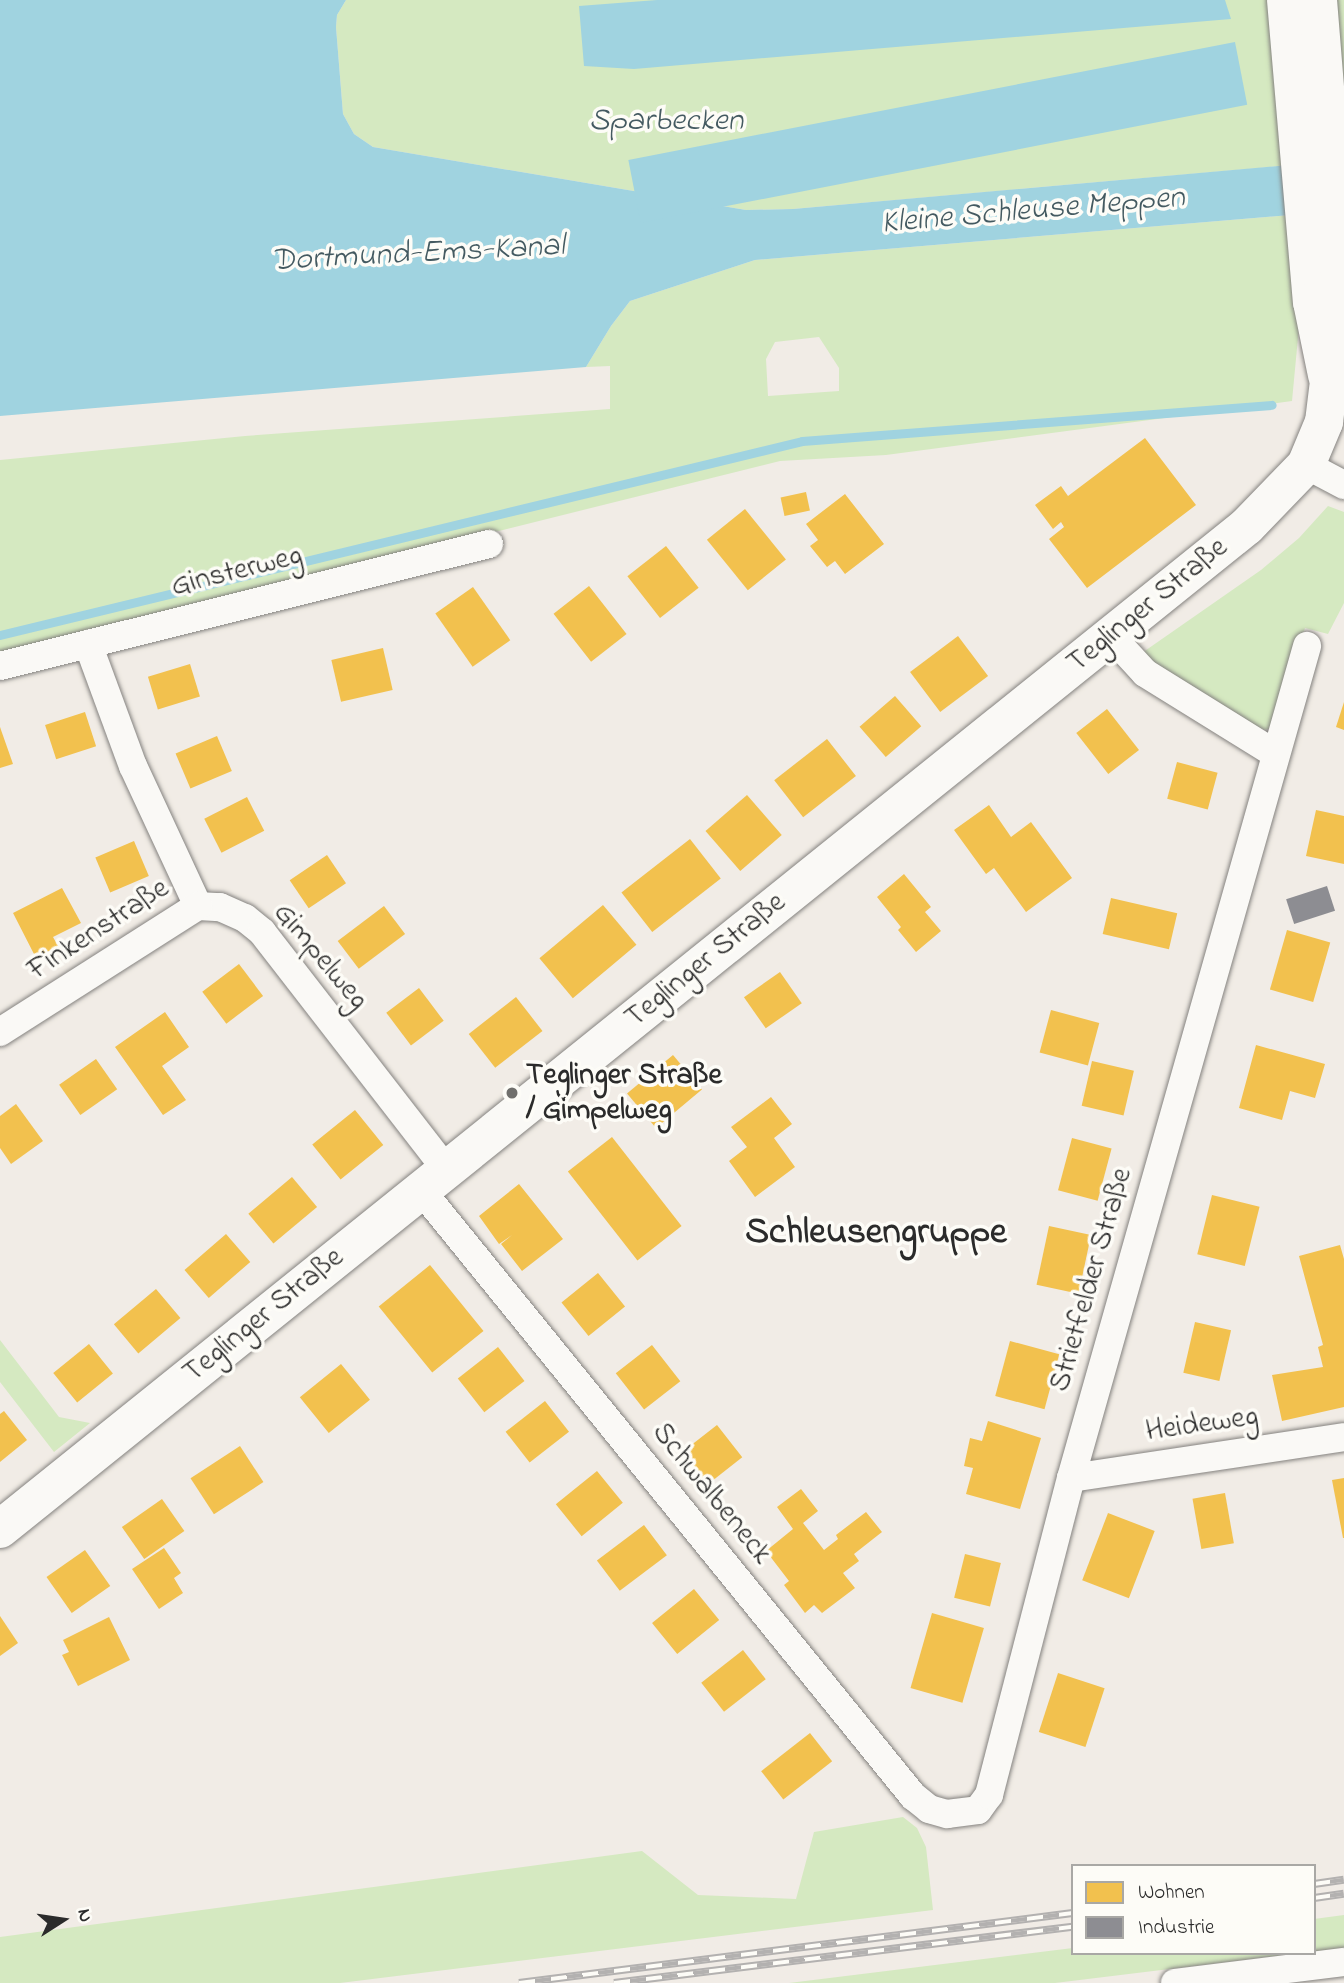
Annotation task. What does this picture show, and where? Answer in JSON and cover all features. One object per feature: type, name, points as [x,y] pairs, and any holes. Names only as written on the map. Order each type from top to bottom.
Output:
[{"type":"street","name":"Teglinger Straße","points":[[0,1529],[1247,526],[1306,465],[1324,422],[1329,384],[1344,325],[1321,226],[1300,163],[1286,0]]},
{"type":"street","name":"Teglinger Straße","points":[[1318,0],[1330,137],[1312,302],[1329,384]]},
{"type":"street","points":[[1306,465],[1344,485]]},
{"type":"street","name":"Ginsterweg","points":[[0,666],[489,544]]},
{"type":"street","points":[[1111,636],[1145,673],[1274,753]]},
{"type":"street","points":[[88,643],[133,766],[198,906]]},
{"type":"street","name":"Strietfelder Straße","points":[[964,1814],[978,1810],[989,1795],[1071,1478],[1274,753],[1307,646]]},
{"type":"street","name":"Gimpelweg","points":[[198,906],[220,907],[245,918],[262,932],[433,1179]]},
{"type":"street","name":"Finkenstraße","points":[[0,1032],[198,906]]},
{"type":"street","name":"Schwalbeneck","points":[[433,1179],[913,1796],[929,1809],[947,1814],[964,1814]]},
{"type":"street","name":"Heideweg","points":[[1071,1478],[1344,1437]]},
{"type":"street","points":[[1175,1983],[1344,1962]]},
{"type":"green space","points":[[346,0],[1344,0],[1344,153],[1311,163],[1270,167],[793,209],[746,210],[373,147],[354,134],[343,114],[336,27],[337,15]]},
{"type":"green space","points":[[1290,215],[1299,327],[1292,401],[886,455],[780,461],[0,655],[0,460],[245,436],[610,409],[610,366],[586,367],[630,301],[755,260]],"holes":[[[819,337],[839,368],[839,391],[768,396],[766,359],[775,342]]]},
{"type":"green space","points":[[1328,506],[1344,512],[1344,603],[1328,634],[1305,628],[1274,728],[1263,730],[1150,665],[1139,655],[1261,570],[1299,538]]},
{"type":"green space","points":[[0,1340],[59,1417],[90,1423],[54,1452],[0,1382]]},
{"type":"green space","points":[[903,1817],[917,1828],[926,1847],[933,1910],[340,1983],[0,1983],[0,1937],[642,1851],[698,1895],[796,1899],[814,1832]]},
{"type":"green space","points":[[1344,1915],[1344,1948],[1316,1952],[1316,1919]]},
{"type":"green space","points":[[1071,1948],[1071,1955],[1284,1955],[1055,1983],[789,1983]]},
{"type":"water","points":[[0,0],[346,0],[337,15],[336,27],[343,114],[354,134],[373,147],[746,210],[793,209],[1311,163],[1290,215],[755,260],[630,301],[586,367],[0,416]]},
{"type":"water","name":"Sparbecken","points":[[657,0],[1225,0],[1231,19],[634,69],[584,66],[579,6]]},
{"type":"water","points":[[1235,42],[1247,105],[641,223],[628,160]]},
{"type":"building: Wohnen","points":[[1145,438],[1196,505],[1087,588],[1049,539],[1064,527],[1061,522],[1053,529],[1035,505],[1061,486],[1068,496]]},
{"type":"building: Wohnen","points":[[806,492],[810,511],[785,516],[781,497]]},
{"type":"building: Wohnen","points":[[845,494],[884,544],[845,574],[835,561],[827,567],[810,546],[818,540],[806,524]]},
{"type":"building: Wohnen","points":[[745,509],[786,560],[748,590],[707,540]]},
{"type":"building: Wohnen","points":[[666,546],[699,588],[660,618],[627,576]]},
{"type":"building: Wohnen","points":[[589,586],[627,634],[591,662],[554,614]]},
{"type":"building: Wohnen","points":[[473,587],[510,640],[473,667],[435,613]]},
{"type":"building: Wohnen","points":[[958,636],[988,676],[940,712],[910,672]]},
{"type":"building: Wohnen","points":[[383,648],[393,690],[341,702],[331,660]]},
{"type":"building: Wohnen","points":[[190,664],[200,697],[158,709],[148,677]]},
{"type":"building: Wohnen","points":[[895,696],[921,726],[886,757],[860,727]]},
{"type":"building: Wohnen","points":[[1344,702],[1344,730],[1336,727]]},
{"type":"building: Wohnen","points":[[1107,709],[1139,750],[1108,774],[1076,733]]},
{"type":"building: Wohnen","points":[[85,712],[96,746],[56,759],[45,725]]},
{"type":"building: Wohnen","points":[[0,727],[13,764],[0,768]]},
{"type":"building: Wohnen","points":[[217,736],[232,771],[190,789],[176,754]]},
{"type":"building: Wohnen","points":[[827,739],[856,776],[803,817],[774,780]]},
{"type":"building: Wohnen","points":[[1177,762],[1218,773],[1208,810],[1167,799]]},
{"type":"building: Wohnen","points":[[747,795],[782,835],[740,871],[705,831]]},
{"type":"building: Wohnen","points":[[247,797],[264,831],[221,853],[204,819]]},
{"type":"building: Wohnen","points":[[989,805],[1011,837],[1031,822],[1072,878],[1026,912],[994,868],[986,874],[954,830]]},
{"type":"building: Wohnen","points":[[1316,810],[1344,816],[1344,864],[1306,856]]},
{"type":"building: Wohnen","points":[[690,839],[721,878],[652,932],[621,893]]},
{"type":"building: Wohnen","points":[[134,841],[149,876],[110,892],[95,857]]},
{"type":"building: Wohnen","points":[[327,855],[346,883],[309,908],[290,880]]},
{"type":"building: Wohnen","points":[[904,874],[931,907],[925,912],[941,931],[916,952],[898,930],[901,927],[877,897]]},
{"type":"building: Wohnen","points":[[62,888],[81,923],[53,937],[58,946],[36,958],[13,913]]},
{"type":"building: Wohnen","points":[[1111,898],[1177,913],[1169,949],[1103,934]]},
{"type":"building: Wohnen","points":[[603,905],[636,945],[573,998],[539,958]]},
{"type":"building: Wohnen","points":[[384,906],[405,934],[359,969],[338,941]]},
{"type":"building: Wohnen","points":[[1287,930],[1330,942],[1313,1002],[1270,990]]},
{"type":"building: Wohnen","points":[[239,964],[263,996],[226,1024],[202,992]]},
{"type":"building: Wohnen","points":[[780,972],[802,1003],[766,1028],[744,997]]},
{"type":"building: Wohnen","points":[[419,988],[444,1021],[411,1045],[386,1013]]},
{"type":"building: Wohnen","points":[[516,997],[542,1031],[495,1068],[469,1034]]},
{"type":"building: Wohnen","points":[[1051,1010],[1099,1023],[1088,1065],[1040,1053]]},
{"type":"building: Wohnen","points":[[165,1012],[189,1047],[162,1066],[186,1100],[163,1115],[115,1047]]},
{"type":"building: Wohnen","points":[[1256,1045],[1325,1064],[1315,1098],[1290,1091],[1282,1120],[1239,1108]]},
{"type":"building: Wohnen","points":[[673,1055],[702,1089],[656,1128],[627,1094]]},
{"type":"building: Wohnen","points":[[96,1059],[117,1089],[80,1115],[59,1085]]},
{"type":"building: Wohnen","points":[[1092,1061],[1134,1071],[1124,1115],[1082,1106]]},
{"type":"building: Wohnen","points":[[771,1097],[792,1124],[774,1138],[795,1167],[755,1197],[729,1161],[747,1147],[731,1127]]},
{"type":"building: Wohnen","points":[[16,1104],[43,1141],[11,1164],[0,1148],[0,1116]]},
{"type":"building: Wohnen","points":[[355,1110],[383,1145],[341,1180],[312,1145]]},
{"type":"building: Wohnen","points":[[612,1137],[682,1226],[637,1261],[568,1171]]},
{"type":"building: Wohnen","points":[[1072,1138],[1112,1149],[1098,1201],[1058,1190]]},
{"type":"building: Wohnen","points":[[292,1177],[317,1207],[273,1244],[248,1214]]},
{"type":"building: Wohnen","points":[[519,1184],[563,1239],[522,1271],[501,1244],[512,1235],[499,1244],[479,1216]]},
{"type":"building: Wohnen","points":[[1212,1195],[1260,1207],[1245,1266],[1197,1254]]},
{"type":"building: Wohnen","points":[[1049,1226],[1091,1235],[1079,1294],[1037,1285]]},
{"type":"building: Wohnen","points":[[226,1234],[250,1262],[209,1298],[184,1270]]},
{"type":"building: Wohnen","points":[[1340,1245],[1344,1259],[1344,1407],[1282,1421],[1272,1375],[1323,1367],[1318,1347],[1323,1345],[1299,1256]]},
{"type":"building: Wohnen","points":[[430,1265],[483,1331],[432,1373],[379,1307]]},
{"type":"building: Wohnen","points":[[598,1273],[625,1306],[589,1336],[561,1303]]},
{"type":"building: Wohnen","points":[[156,1289],[180,1318],[138,1353],[114,1324]]},
{"type":"building: Wohnen","points":[[1195,1322],[1231,1330],[1219,1381],[1183,1373]]},
{"type":"building: Wohnen","points":[[1010,1341],[1059,1354],[1045,1409],[995,1396]]},
{"type":"building: Wohnen","points":[[89,1344],[113,1374],[77,1402],[53,1373]]},
{"type":"building: Wohnen","points":[[652,1345],[680,1381],[644,1410],[616,1373]]},
{"type":"building: Wohnen","points":[[498,1347],[524,1381],[484,1412],[458,1378]]},
{"type":"building: Wohnen","points":[[341,1364],[370,1400],[329,1433],[300,1397]]},
{"type":"building: Wohnen","points":[[545,1401],[569,1432],[530,1463],[506,1432]]},
{"type":"building: Wohnen","points":[[4,1411],[27,1440],[0,1462],[0,1414]]},
{"type":"building: Wohnen","points":[[988,1421],[1041,1438],[1020,1509],[966,1494],[973,1468],[964,1466],[970,1438],[982,1441]]},
{"type":"building: Wohnen","points":[[717,1425],[742,1457],[706,1486],[681,1453]]},
{"type":"building: Wohnen","points":[[240,1446],[263,1482],[214,1514],[191,1478]]},
{"type":"building: Wohnen","points":[[597,1471],[623,1503],[582,1536],[556,1504]]},
{"type":"building: Wohnen","points":[[1344,1478],[1344,1538],[1343,1538],[1332,1480]]},
{"type":"building: Wohnen","points":[[801,1489],[818,1511],[803,1523],[824,1550],[838,1539],[836,1535],[866,1512],[882,1532],[854,1554],[859,1561],[843,1573],[855,1588],[822,1613],[814,1605],[805,1613],[784,1585],[789,1581],[766,1551],[793,1529],[777,1507]]},
{"type":"building: Wohnen","points":[[1225,1493],[1234,1543],[1201,1549],[1193,1499]]},
{"type":"building: Wohnen","points":[[162,1499],[184,1531],[144,1559],[122,1527]]},
{"type":"building: Wohnen","points":[[1108,1513],[1155,1531],[1129,1598],[1082,1580]]},
{"type":"building: Wohnen","points":[[644,1525],[667,1555],[620,1591],[597,1561]]},
{"type":"building: Wohnen","points":[[164,1548],[181,1573],[174,1578],[183,1593],[159,1609],[132,1569]]},
{"type":"building: Wohnen","points":[[85,1550],[110,1586],[72,1613],[46,1577]]},
{"type":"building: Wohnen","points":[[965,1554],[1001,1563],[990,1607],[954,1598]]},
{"type":"building: Wohnen","points":[[694,1589],[719,1620],[677,1654],[652,1623]]},
{"type":"building: Wohnen","points":[[932,1613],[984,1628],[962,1703],[911,1688]]},
{"type":"building: Wohnen","points":[[0,1616],[18,1643],[0,1656]]},
{"type":"building: Wohnen","points":[[109,1617],[130,1660],[78,1686],[62,1655],[69,1652],[63,1640]]},
{"type":"building: Wohnen","points":[[743,1650],[766,1679],[724,1712],[701,1683]]},
{"type":"building: Wohnen","points":[[1058,1673],[1105,1688],[1085,1747],[1039,1732]]},
{"type":"building: Wohnen","points":[[810,1733],[832,1761],[783,1800],[761,1771]]},
{"type":"building: Industrie","points":[[1327,886],[1335,911],[1294,924],[1286,899]]},
{"type":"waterway","points":[[0,635],[802,441],[1272,405]]},
{"type":"railway","points":[[1316,1884],[1344,1880]]},
{"type":"railway","points":[[1316,1898],[1344,1894]]},
{"type":"railway","points":[[519,1983],[1071,1913]]},
{"type":"railway","points":[[614,1983],[1071,1927]]},
{"type":"place","name":"Teglinger Straße / Gimpelweg","points":[[512,1093]]},
{"type":"district","name":"Schleusengruppe","points":[[876,1233]]},
{"type":"water label","name":"Kleine Schleuse Meppen","points":[[1033,212]]},
{"type":"water label","name":"Dortmund-Ems-Kanal","points":[[418,255]]}]
